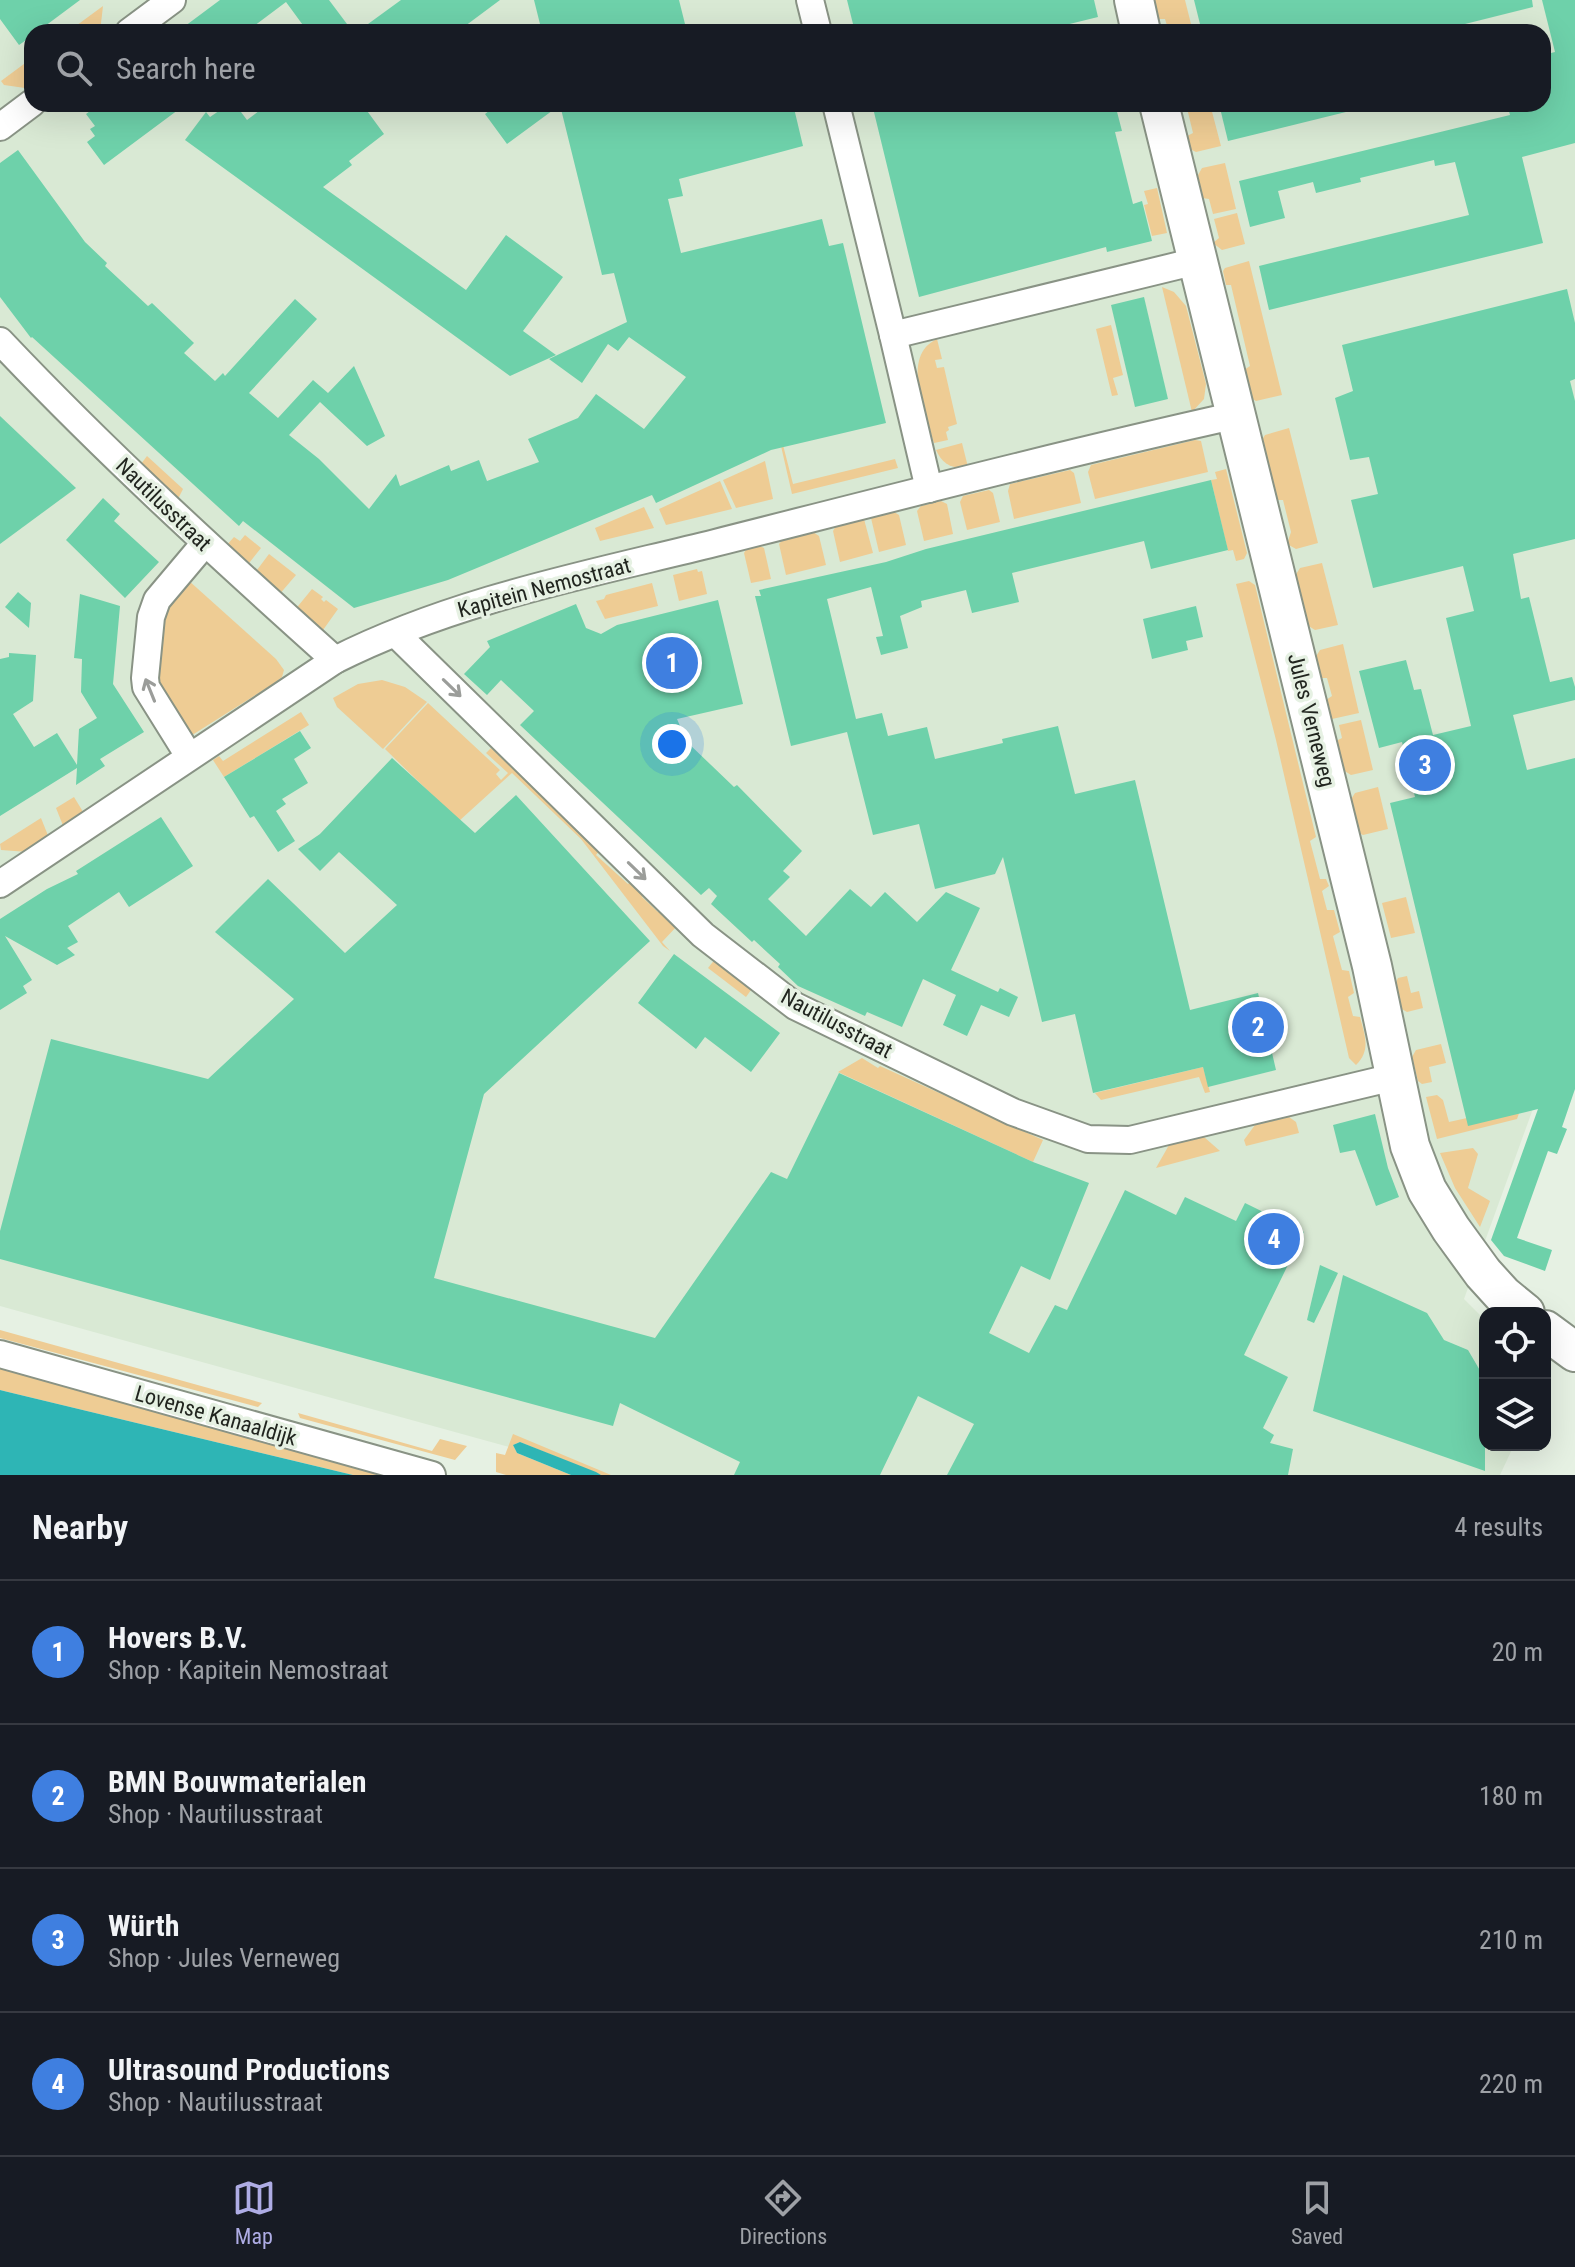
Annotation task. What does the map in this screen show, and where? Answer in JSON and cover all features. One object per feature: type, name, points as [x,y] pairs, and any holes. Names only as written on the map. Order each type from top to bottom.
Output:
[{"type":"street","points":[[140,24],[172,0]]},
{"type":"street","points":[[810,0],[816,24]]},
{"type":"street","points":[[1134,0],[1139,24]]},
{"type":"street","points":[[0,127],[24,109]]},
{"type":"street","points":[[838,112],[929,489]]},
{"type":"street","name":"Jules Verneweg","points":[[1161,112],[1372,966],[1410,1146],[1427,1190],[1483,1273],[1503,1295],[1521,1307]]},
{"type":"street","points":[[893,335],[1197,261]]},
{"type":"street","name":"Nautilusstraat","points":[[0,341],[60,404],[205,543],[335,660]]},
{"type":"street","name":"Kapitein Nemostraat","points":[[0,884],[335,660],[364,645],[467,605],[1237,415]]},
{"type":"street","points":[[189,756],[146,687],[145,678],[151,617],[157,600],[205,543]]},
{"type":"street","name":"Nautilusstraat","points":[[396,634],[703,935],[795,1006],[1013,1112],[1088,1139],[1130,1140],[1394,1077]]},
{"type":"street","name":"Jules Verneweg","points":[[1551,1321],[1575,1328]]},
{"type":"street","name":"Jules Verneweg","points":[[1551,1331],[1575,1352]]},
{"type":"street","name":"Lovense Kanaaldijk","points":[[0,1354],[432,1475]]},
{"type":"shaded area","points":[[0,0],[1575,0],[1575,993],[1464,1299],[1479,1314],[1479,1451],[1511,1451],[1500,1475],[597,1475],[581,1467],[0,1306]]},
{"type":"shaded area","points":[[1154,0],[1185,0],[1191,24],[1167,24],[1165,19],[1158,19]]},
{"type":"shaded area","points":[[103,6],[101,24],[79,24]]},
{"type":"shaded area","points":[[24,64],[24,88],[4,85],[1,81]]},
{"type":"shaded area","points":[[1188,112],[1212,112],[1221,146],[1196,152],[1190,149],[1187,136],[1193,133]]},
{"type":"shaded area","points":[[1225,163],[1236,209],[1213,214],[1209,199],[1202,198],[1197,177],[1202,168]]},
{"type":"shaded area","points":[[1157,188],[1167,233],[1152,236],[1144,205],[1148,204],[1144,191]]},
{"type":"shaded area","points":[[1237,213],[1245,244],[1222,250],[1213,243],[1219,238],[1214,219]]},
{"type":"shaded area","points":[[1249,261],[1282,395],[1256,401],[1251,398],[1244,370],[1250,366],[1231,285],[1226,285],[1223,271]]},
{"type":"shaded area","points":[[1162,287],[1174,292],[1186,306],[1206,384],[1204,399],[1192,412]]},
{"type":"shaded area","points":[[1111,325],[1123,375],[1113,378],[1118,395],[1112,396],[1096,329]]},
{"type":"shaded area","points":[[937,339],[942,359],[935,360],[937,368],[944,367],[957,424],[948,427],[948,440],[934,443],[922,401],[918,371],[926,347]]},
{"type":"shaded area","points":[[1289,428],[1318,543],[1296,549],[1287,544],[1291,532],[1283,500],[1276,500],[1262,440],[1265,435]]},
{"type":"shaded area","points":[[1201,441],[1208,472],[1095,499],[1088,472],[1091,465]]},
{"type":"shaded area","points":[[962,443],[968,467],[949,465],[936,450]]},
{"type":"shaded area","points":[[783,445],[793,484],[895,459],[898,468],[792,494]]},
{"type":"shaded area","points":[[147,456],[183,489],[176,503],[138,468]]},
{"type":"shaded area","points":[[765,461],[773,499],[736,508],[723,480]]},
{"type":"shaded area","points":[[1226,469],[1247,553],[1244,559],[1236,561],[1233,550],[1228,551],[1211,480],[1217,479],[1215,472]]},
{"type":"shaded area","points":[[1070,470],[1074,473],[1081,503],[1014,519],[1008,491],[1010,484]]},
{"type":"shaded area","points":[[720,481],[732,509],[666,525],[659,509]]},
{"type":"shaded area","points":[[989,490],[993,493],[1000,522],[967,530],[960,502],[963,496]]},
{"type":"shaded area","points":[[941,501],[947,504],[953,534],[924,541],[917,511],[921,506]]},
{"type":"shaded area","points":[[644,507],[654,528],[600,541],[595,528]]},
{"type":"shaded area","points":[[894,512],[899,515],[906,545],[879,552],[871,518]]},
{"type":"shaded area","points":[[864,519],[873,553],[840,562],[833,531],[836,526]]},
{"type":"shaded area","points":[[813,532],[819,536],[826,565],[786,575],[779,544],[783,539]]},
{"type":"shaded area","points":[[245,535],[261,548],[246,567],[225,547],[234,537],[240,541]]},
{"type":"shaded area","points":[[758,545],[764,548],[771,579],[751,583],[744,553],[747,548]]},
{"type":"shaded area","points":[[269,554],[296,575],[278,596],[254,574]]},
{"type":"shaded area","points":[[1322,563],[1338,625],[1315,630],[1307,625],[1295,576],[1300,568]]},
{"type":"shaded area","points":[[697,569],[698,572],[702,571],[707,594],[679,601],[673,575]]},
{"type":"shaded area","points":[[188,580],[276,659],[284,670],[282,677],[273,684],[189,737],[154,682],[162,609]]},
{"type":"shaded area","points":[[1249,581],[1255,585],[1316,837],[1310,841],[1320,879],[1326,879],[1329,886],[1322,891],[1327,910],[1334,910],[1340,932],[1333,936],[1342,970],[1349,971],[1354,993],[1348,997],[1353,1016],[1360,1017],[1364,1030],[1364,1054],[1356,1065],[1349,1058],[1276,740],[1236,584]]},
{"type":"shaded area","points":[[652,583],[658,606],[605,619],[596,601],[604,599],[606,595]]},
{"type":"shaded area","points":[[312,589],[323,597],[324,602],[326,600],[338,609],[323,630],[313,628],[294,611]]},
{"type":"shaded area","points":[[1343,644],[1359,713],[1332,719],[1326,700],[1332,696],[1327,678],[1320,678],[1315,658],[1320,650]]},
{"type":"shaded area","points":[[382,680],[405,687],[427,702],[383,749],[337,707],[333,698],[358,684]]},
{"type":"shaded area","points":[[428,703],[500,770],[496,774],[501,780],[508,773],[486,753],[491,748],[600,850],[596,855],[628,884],[633,880],[646,892],[642,897],[658,912],[663,908],[679,924],[662,942],[670,951],[663,946],[581,839],[512,773],[459,821],[385,749]]},
{"type":"shaded area","points":[[301,712],[309,725],[224,777],[213,760],[219,756],[223,761]]},
{"type":"shaded area","points":[[1361,720],[1373,770],[1351,775],[1343,770],[1336,741],[1342,738],[1339,725]]},
{"type":"shaded area","points":[[1378,787],[1388,829],[1363,835],[1357,832],[1350,801],[1355,793]]},
{"type":"shaded area","points":[[74,797],[85,815],[64,828],[56,808]]},
{"type":"shaded area","points":[[41,818],[49,838],[28,852],[1,850],[0,844]]},
{"type":"shaded area","points":[[1406,897],[1415,933],[1391,938],[1382,903]]},
{"type":"shaded area","points":[[1575,954],[1517,1119],[1437,1139],[1426,1097],[1437,1095],[1443,1100],[1449,1122],[1467,1118]]},
{"type":"shaded area","points":[[716,958],[751,990],[746,997],[708,968]]},
{"type":"shaded area","points":[[1407,976],[1411,993],[1419,991],[1423,1008],[1407,1012],[1400,1008],[1395,984],[1398,978]]},
{"type":"shaded area","points":[[1441,1044],[1446,1063],[1429,1067],[1432,1082],[1422,1084],[1418,1081],[1412,1057],[1416,1050]]},
{"type":"shaded area","points":[[862,1058],[878,1068],[880,1066],[1043,1140],[1033,1162],[838,1072]]},
{"type":"shaded area","points":[[1203,1067],[1210,1092],[1205,1093],[1199,1077],[1101,1100],[1095,1093]]},
{"type":"shaded area","points":[[1289,1117],[1296,1122],[1299,1133],[1246,1146],[1244,1140],[1255,1125]]},
{"type":"shaded area","points":[[1204,1137],[1220,1151],[1156,1168],[1169,1145]]},
{"type":"shaded area","points":[[1473,1148],[1478,1154],[1468,1188],[1490,1201],[1480,1227],[1455,1188],[1440,1153]]},
{"type":"shaded area","points":[[0,1330],[262,1403],[258,1407],[0,1338]]},
{"type":"shaded area","points":[[0,1363],[419,1475],[353,1475],[0,1390]]},
{"type":"shaded area","points":[[298,1413],[432,1451],[440,1439],[467,1446],[455,1460],[300,1418]]},
{"type":"shaded area","points":[[513,1434],[611,1475],[601,1475],[520,1442],[513,1445],[517,1453],[571,1475],[506,1475],[496,1472],[496,1453],[505,1455]]},
{"type":"water","points":[[0,1390],[8,1392],[353,1475],[0,1475]]},
{"type":"water","points":[[520,1442],[601,1475],[571,1475],[517,1453],[513,1445]]},
{"type":"building","points":[[0,0],[80,0],[48,24],[24,24],[24,42],[19,45],[0,19]]},
{"type":"building","points":[[220,0],[329,0],[347,24],[302,24],[286,2],[257,24],[188,24]]},
{"type":"building","points":[[401,0],[500,0],[468,24],[368,24]]},
{"type":"building","points":[[534,0],[679,0],[685,24],[540,24]]},
{"type":"building","points":[[847,0],[1094,0],[1098,17],[1070,24],[853,24]]},
{"type":"building","points":[[1194,0],[1532,0],[1533,7],[1465,24],[1200,24]]},
{"type":"building","points":[[1542,0],[1575,0],[1575,143],[1522,157],[1543,243],[1269,310],[1259,266],[1469,215],[1455,162],[1435,166],[1434,160],[1360,178],[1361,182],[1316,193],[1313,182],[1278,191],[1285,218],[1250,227],[1239,181],[1510,115],[1509,112],[1551,112],[1551,53],[1555,52],[1551,24],[1548,24]]},
{"type":"building","points":[[175,112],[104,165],[87,142],[95,136],[90,129],[95,126],[86,114]]},
{"type":"building","points":[[206,112],[210,117],[217,112],[241,112],[247,120],[258,112],[368,112],[384,134],[349,161],[352,165],[323,187],[466,290],[506,235],[563,277],[523,331],[556,355],[510,376],[185,140]]},
{"type":"building","points":[[488,112],[550,112],[507,144],[485,114]]},
{"type":"building","points":[[562,112],[795,112],[803,146],[679,179],[683,196],[668,199],[681,253],[822,219],[829,246],[843,243],[886,423],[771,450],[656,503],[652,495],[448,580],[354,608],[243,521],[239,526],[31,338],[0,297],[0,163],[18,150],[85,242],[107,263],[105,266],[148,306],[152,303],[194,343],[184,353],[215,381],[223,373],[225,376],[295,299],[317,319],[249,393],[278,418],[313,380],[328,393],[354,366],[385,436],[367,446],[320,402],[289,435],[319,459],[369,509],[396,474],[400,486],[449,465],[451,471],[479,460],[487,481],[539,462],[528,439],[578,418],[596,394],[644,429],[686,377],[629,337],[618,351],[608,344],[582,383],[549,359],[627,322],[614,273],[602,275]]},
{"type":"building","points":[[874,112],[1117,112],[1122,131],[1115,132],[1133,204],[1142,201],[1152,241],[1107,252],[1106,247],[919,297]]},
{"type":"building","points":[[1221,112],[1346,112],[1228,141]]},
{"type":"building","points":[[1567,289],[1575,323],[1575,379],[1570,381],[1575,401],[1575,539],[1513,554],[1521,599],[1529,597],[1550,682],[1572,677],[1575,687],[1575,700],[1513,715],[1527,770],[1575,758],[1575,1089],[1562,1127],[1567,1129],[1557,1154],[1548,1151],[1517,1238],[1552,1250],[1545,1271],[1504,1256],[1491,1240],[1538,1109],[1468,1126],[1390,803],[1415,797],[1402,742],[1379,748],[1359,671],[1406,660],[1414,690],[1421,689],[1433,735],[1471,726],[1446,618],[1474,611],[1463,566],[1373,588],[1351,500],[1378,494],[1369,457],[1350,460],[1335,398],[1353,391],[1342,345]]},
{"type":"building","points":[[1144,297],[1168,399],[1135,407],[1111,305]]},
{"type":"building","points":[[0,416],[76,488],[0,544]]},
{"type":"building","points":[[1211,480],[1228,550],[1151,569],[1144,541],[1012,573],[1019,602],[972,613],[966,590],[921,601],[922,607],[900,616],[908,648],[881,655],[876,637],[883,636],[871,587],[827,599],[856,719],[882,713],[888,736],[927,727],[935,759],[1058,726],[1075,794],[1135,780],[1190,1010],[1258,993],[1276,1070],[1208,1087],[1203,1067],[1093,1093],[1075,1014],[1042,1022],[1003,857],[995,874],[935,889],[919,824],[873,835],[847,732],[791,746],[755,596],[761,596],[759,590],[886,562],[926,549]]},
{"type":"building","points":[[103,498],[120,514],[114,521],[159,562],[125,598],[66,540]]},
{"type":"building","points":[[18,592],[31,603],[29,628],[5,607]]},
{"type":"building","points":[[80,594],[120,606],[113,684],[144,732],[100,759],[105,766],[76,785],[77,768],[0,816],[0,659],[9,657],[9,653],[36,655],[33,701],[13,714],[34,747],[57,733],[77,765],[79,729],[97,718],[81,692],[82,659],[74,658]]},
{"type":"building","points":[[718,600],[743,704],[677,719],[687,742],[734,787],[737,785],[802,851],[783,871],[790,877],[768,899],[806,936],[850,889],[871,907],[885,892],[917,922],[946,892],[980,908],[951,970],[998,992],[1000,988],[1018,997],[1009,1017],[981,1005],[967,1036],[943,1025],[956,995],[923,979],[902,1027],[867,1012],[865,1016],[798,986],[778,967],[780,964],[711,904],[717,896],[709,888],[701,895],[520,725],[534,711],[501,680],[487,695],[464,674],[490,647],[487,641],[576,604],[586,628],[601,634],[617,625]]},
{"type":"building","points":[[1196,606],[1203,637],[1186,641],[1188,650],[1152,659],[1143,619]]},
{"type":"building","points":[[300,731],[311,748],[294,759],[308,783],[282,799],[286,804],[276,811],[295,841],[278,852],[254,816],[250,818],[224,777]]},
{"type":"building","points":[[392,758],[475,833],[516,795],[650,941],[484,1094],[434,1278],[655,1338],[771,1172],[787,1179],[839,1073],[1033,1162],[1089,1183],[1050,1280],[1021,1266],[989,1333],[1029,1353],[1055,1305],[1067,1310],[1125,1190],[1176,1215],[1185,1197],[1236,1221],[1245,1203],[1304,1232],[1244,1355],[1288,1377],[1263,1428],[1274,1435],[1270,1443],[1293,1449],[1288,1475],[947,1475],[974,1424],[918,1396],[880,1475],[734,1475],[740,1462],[620,1403],[613,1426],[0,1259],[0,1231],[51,1039],[208,1079],[294,999],[215,932],[268,879],[345,953],[397,905],[339,852],[320,871],[298,849],[320,834]]},
{"type":"building","points":[[161,817],[193,866],[129,907],[119,892],[68,926],[78,942],[67,948],[75,955],[57,965],[5,936],[32,980],[23,986],[27,993],[0,1010],[0,919],[47,889],[78,874],[76,871]]},
{"type":"building","points":[[674,954],[780,1033],[751,1072],[705,1037],[696,1049],[638,1003]]},
{"type":"building","points":[[1375,1114],[1388,1168],[1399,1197],[1376,1206],[1355,1150],[1340,1153],[1333,1125]]},
{"type":"building","points":[[1320,1265],[1338,1273],[1314,1323],[1307,1320]]},
{"type":"building","points":[[1343,1275],[1427,1313],[1444,1340],[1468,1350],[1479,1369],[1479,1451],[1485,1451],[1485,1471],[1313,1411]]},
{"type":"place","name":"Hovers B.V.","points":[[672,663]]},
{"type":"place","name":"Würth","points":[[1425,765]]},
{"type":"place","name":"BMN Bouwmaterialen","points":[[1258,1027]]},
{"type":"place","name":"Ultrasound Productions","points":[[1274,1239]]}]
